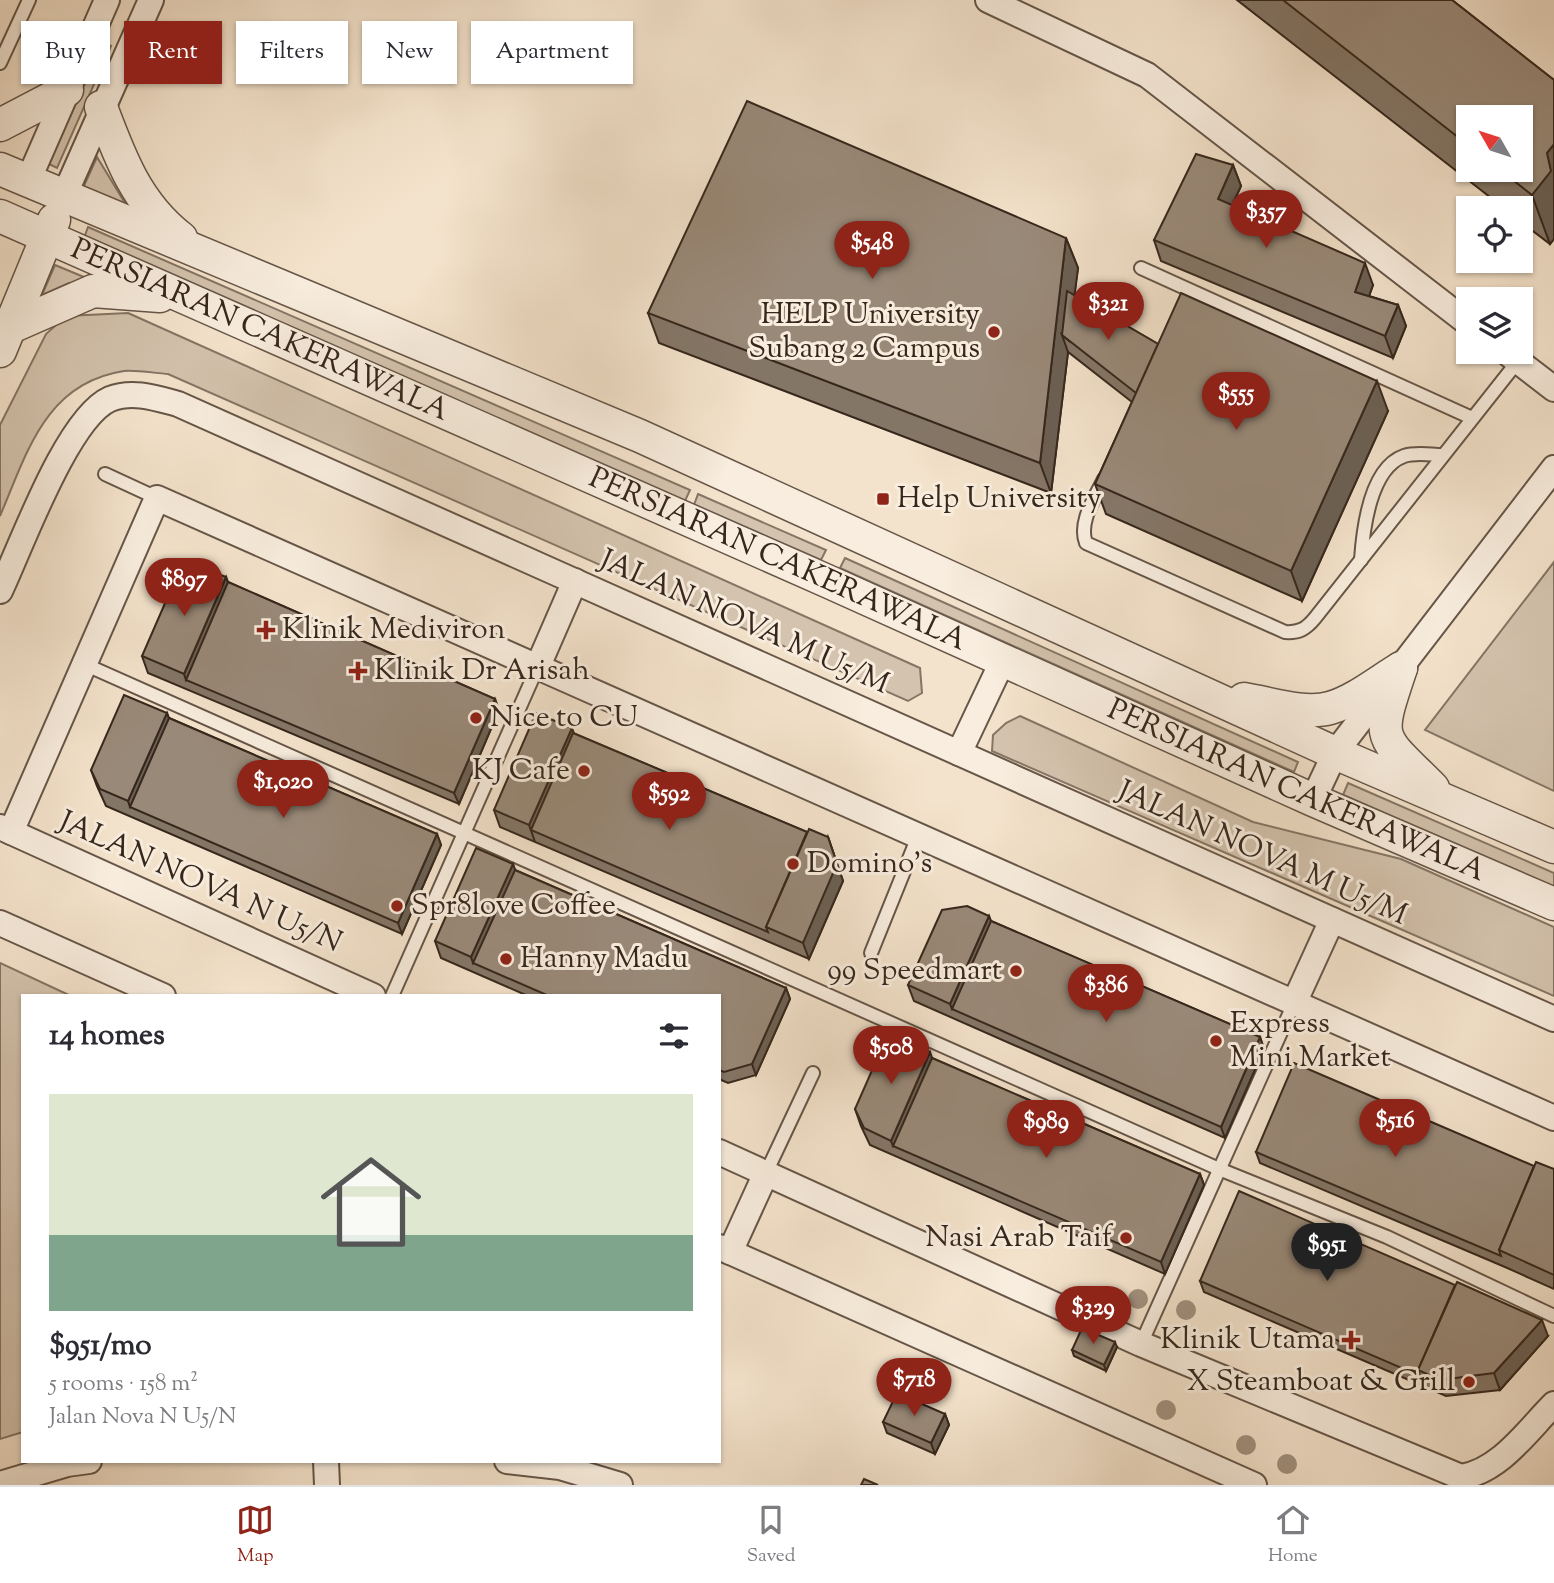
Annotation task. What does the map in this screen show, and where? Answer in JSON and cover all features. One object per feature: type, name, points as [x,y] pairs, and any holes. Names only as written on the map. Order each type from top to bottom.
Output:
[{"type":"street","points":[[142,21],[151,0]]},
{"type":"street","points":[[988,0],[1147,75],[1456,314]]},
{"type":"street","points":[[3,226],[14,175],[67,90],[102,10],[124,27]]},
{"type":"street","points":[[6,339],[46,237],[124,59]]},
{"type":"street","points":[[0,125],[67,90]]},
{"type":"street","points":[[101,107],[136,189],[161,222],[202,254]]},
{"type":"street","name":"PERSIARAN CAKERAWALA","points":[[14,175],[640,436],[1335,753],[1554,847]]},
{"type":"street","name":"PERSIARAN CAKERAWALA","points":[[3,226],[46,237],[1313,800],[1554,904]]},
{"type":"street","points":[[6,339],[93,291],[182,297]]},
{"type":"street","points":[[1522,364],[1554,389]]},
{"type":"street","name":"JALAN NOVA M U5/M","points":[[0,592],[69,443],[86,417],[110,399],[142,394],[178,404],[1554,1019]]},
{"type":"street","points":[[1313,800],[1335,753],[1554,468]]},
{"type":"street","points":[[6,830],[84,664],[157,498],[1554,1118]]},
{"type":"street","points":[[538,666],[575,582]]},
{"type":"street","points":[[959,753],[1003,660]]},
{"type":"street","points":[[1204,693],[1311,709],[1329,708],[1350,699],[1401,668]]},
{"type":"street","points":[[1401,668],[1384,721],[1385,738],[1444,799]]},
{"type":"street","name":"JALAN NOVA N U5/N","points":[[6,830],[369,994]]},
{"type":"street","points":[[1295,1001],[1332,920]]},
{"type":"street","points":[[0,923],[159,994]]},
{"type":"street","points":[[721,1153],[1141,1344],[1461,1477],[1477,1474],[1496,1462],[1554,1404]]},
{"type":"street","points":[[766,1173],[725,1249],[1254,1485]]},
{"type":"street","points":[[0,1484],[74,1463]]},
{"type":"street","points":[[326,1463],[327,1485]]},
{"type":"street","points":[[525,1463],[560,1467],[620,1485]]},
{"type":"lane","points":[[0,63],[29,0]]},
{"type":"lane","points":[[1141,268],[1472,418]]},
{"type":"lane","points":[[1112,462],[1085,519],[1082,532],[1086,543],[1284,632],[1295,633],[1306,629],[1361,560],[1472,418],[1507,364]]},
{"type":"lane","points":[[1361,560],[1366,517],[1386,470],[1401,457],[1443,455]]},
{"type":"lane","points":[[105,474],[157,498]]},
{"type":"lane","points":[[84,664],[1219,1169],[1387,1237],[1554,1315]]},
{"type":"lane","points":[[393,994],[538,666]]},
{"type":"lane","points":[[870,953],[919,834]]},
{"type":"lane","points":[[1141,1344],[1295,1001]]},
{"type":"lane","points":[[766,1173],[813,1073]]},
{"type":"shaded area","points":[[84,84],[94,84],[57,168],[49,164]]},
{"type":"shaded area","points":[[97,157],[128,208],[83,188]]},
{"type":"shaded area","points":[[88,227],[690,490],[685,501],[84,238]]},
{"type":"shaded area","points":[[55,265],[96,282],[69,283],[42,295]]},
{"type":"shaded area","points":[[128,313],[920,668],[922,693],[908,701],[168,374],[124,371],[97,378],[75,390],[42,424],[0,516],[0,425],[46,334],[66,316]]},
{"type":"shaded area","points":[[698,494],[826,550],[821,560],[694,505]]},
{"type":"shaded area","points":[[845,558],[1298,762],[1294,772],[840,568]]},
{"type":"shaded area","points":[[1554,562],[1554,791],[1425,730]]},
{"type":"shaded area","points":[[1020,716],[1253,822],[1401,859],[1554,927],[1554,996],[992,751],[993,735],[1006,723]]},
{"type":"shaded area","points":[[1348,783],[1554,873],[1554,888],[1343,795]]},
{"type":"shaded area","points":[[0,963],[67,994],[21,994],[21,1433],[0,1439]]},
{"type":"building","points":[[1283,0],[1452,0],[1554,80],[1554,144],[1547,153],[1551,171],[1532,195],[1515,182],[1533,182],[1533,105],[1456,105],[1456,136]]},
{"type":"building","points":[[747,101],[1066,238],[1040,463],[648,313]]},
{"type":"building","points":[[1196,154],[1233,165],[1218,199],[1365,263],[1355,292],[1398,305],[1385,336],[1154,240]]},
{"type":"building","points":[[1067,291],[1158,344],[1136,393],[1062,335]]},
{"type":"building","points":[[1181,293],[1377,381],[1291,571],[1095,484]]},
{"type":"building","points":[[199,566],[226,577],[184,674],[142,656],[176,578]]},
{"type":"building","points":[[228,582],[495,699],[454,793],[186,680]]},
{"type":"building","points":[[124,695],[167,713],[128,801],[100,789],[91,770]]},
{"type":"building","points":[[536,713],[572,728],[529,825],[494,810]]},
{"type":"building","points":[[169,718],[437,834],[398,923],[130,807]]},
{"type":"building","points":[[573,733],[807,832],[766,927],[768,932],[531,830]]},
{"type":"building","points":[[809,829],[828,837],[837,864],[803,943],[766,927]]},
{"type":"building","points":[[476,848],[513,864],[471,957],[435,941]]},
{"type":"building","points":[[515,870],[786,988],[752,1064],[724,1072],[721,1071],[721,994],[544,994],[473,963]]},
{"type":"building","points":[[967,906],[989,916],[950,1004],[908,985],[942,910]]},
{"type":"building","points":[[991,921],[1260,1037],[1221,1127],[952,1009]]},
{"type":"building","points":[[888,1034],[930,1052],[891,1141],[864,1128],[855,1109]]},
{"type":"building","points":[[932,1058],[1200,1174],[1161,1262],[893,1146]]},
{"type":"building","points":[[1294,1063],[1534,1166],[1499,1250],[1501,1256],[1256,1152]]},
{"type":"building","points":[[1536,1162],[1554,1169],[1554,1275],[1499,1250]]},
{"type":"building","points":[[1239,1191],[1455,1285],[1418,1370],[1420,1376],[1200,1281]]},
{"type":"building","points":[[1457,1282],[1542,1320],[1494,1373],[1440,1380],[1418,1370]]},
{"type":"building","points":[[1082,1328],[1115,1342],[1104,1365],[1072,1350]]},
{"type":"building","points":[[897,1393],[945,1414],[931,1443],[883,1422]]},
{"type":"building","points":[[864,1479],[878,1485],[861,1485]]},
{"type":"place","name":"HELP University Subang 2 Campus","points":[[994,332]]},
{"type":"place","name":"Help University","points":[[883,499]]},
{"type":"place","name":"Klinik Mediviron","points":[[266,630]]},
{"type":"place","name":"Klinik Dr Arisah","points":[[358,671]]},
{"type":"place","name":"Nice to CU","points":[[476,718]]},
{"type":"place","name":"KJ Cafe","points":[[584,771]]},
{"type":"place","name":"Domino's","points":[[793,864]]},
{"type":"place","name":"Spr8love Coffee","points":[[397,906]]},
{"type":"place","name":"Hanny Madu","points":[[506,959]]},
{"type":"place","name":"99 Speedmart","points":[[1016,971]]},
{"type":"place","name":"Express Mini Market","points":[[1216,1041]]},
{"type":"place","name":"Nasi Arab Taif","points":[[1126,1238]]},
{"type":"place","name":"Klinik Utama","points":[[1351,1340]]},
{"type":"place","name":"X Steamboat & Grill","points":[[1469,1382]]}]
